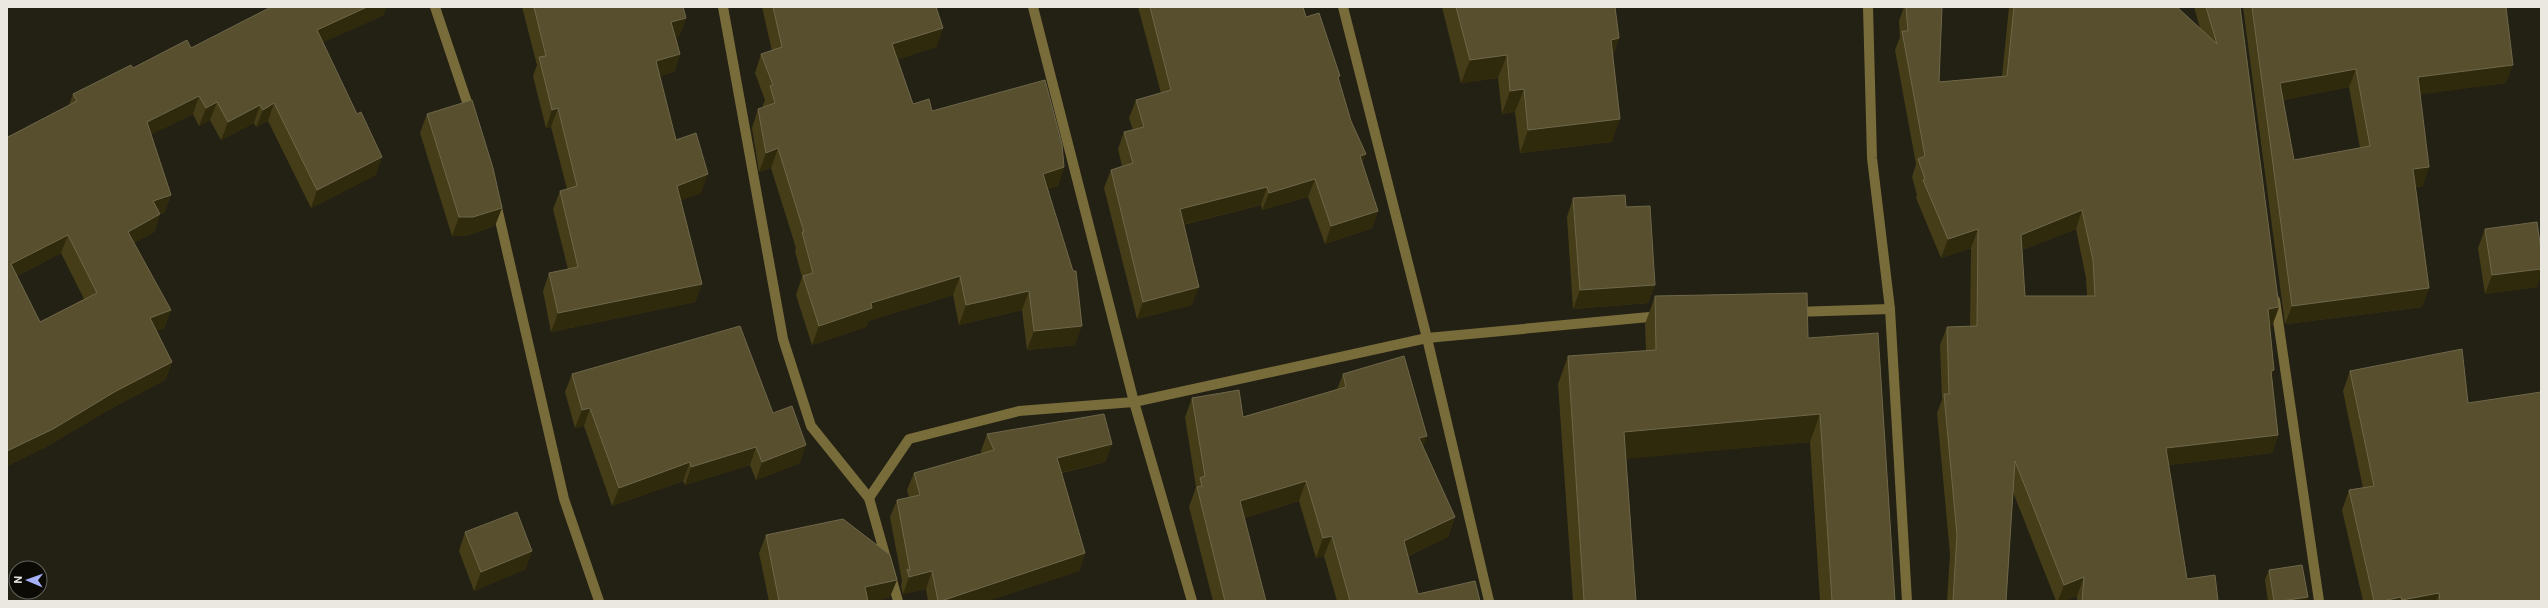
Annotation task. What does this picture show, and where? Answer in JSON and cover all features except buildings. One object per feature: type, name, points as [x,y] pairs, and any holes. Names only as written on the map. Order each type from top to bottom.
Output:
[{"type":"street","points":[[435,7],[476,126]]},
{"type":"street","points":[[722,7],[783,339],[810,426],[869,498],[898,601]]},
{"type":"street","points":[[1033,7],[1134,402],[1192,601]]},
{"type":"street","points":[[1343,7],[1427,338],[1489,601]]},
{"type":"street","points":[[1868,7],[1872,158],[1890,309],[1908,601]]},
{"type":"street","points":[[495,195],[564,499],[600,601]]},
{"type":"street","points":[[2274,290],[2319,601]]},
{"type":"street","points":[[1780,312],[1890,309]]},
{"type":"street","points":[[869,498],[909,439],[1019,411],[1134,402],[1427,338],[1639,317],[1670,316]]}]
